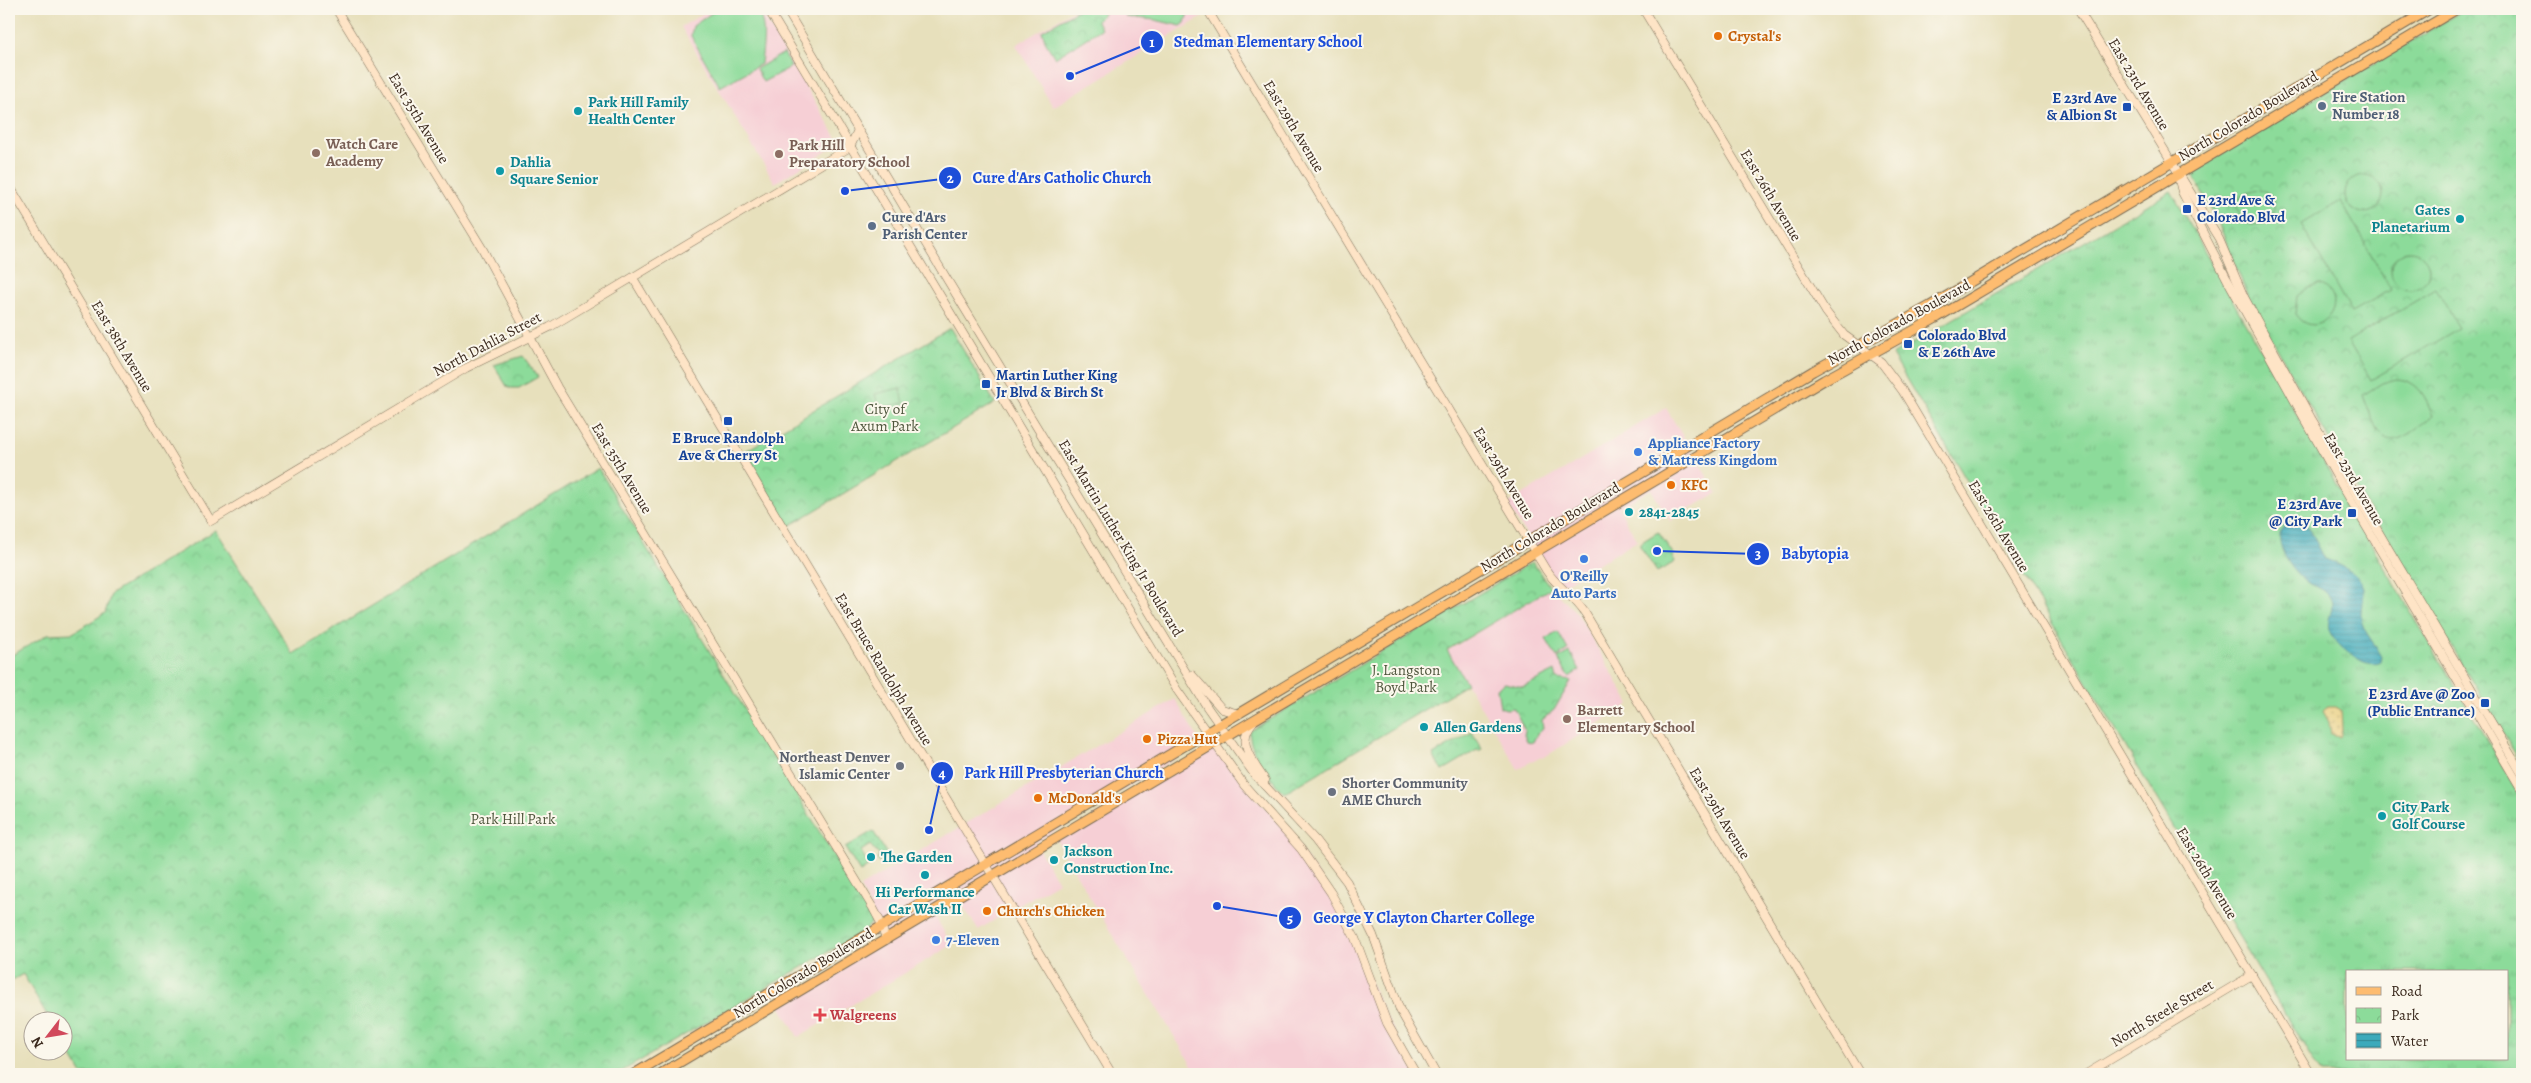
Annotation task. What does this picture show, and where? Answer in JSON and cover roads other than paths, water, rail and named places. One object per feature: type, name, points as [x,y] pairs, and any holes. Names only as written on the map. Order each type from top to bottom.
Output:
[{"type":"main road","name":"North Colorado Boulevard","points":[[634,1074],[1857,345],[1915,315],[2430,9]]},
{"type":"main road","name":"North Colorado Boulevard","points":[[660,1074],[1870,353],[1938,317],[2457,9]]},
{"type":"street","name":"East 35th Avenue","points":[[336,9],[482,248],[557,386],[860,887],[882,926],[886,940]]},
{"type":"street","name":"East Martin Luther King Jr Boulevard","points":[[768,9],[1170,679],[1250,792],[1306,855],[1336,902],[1355,938],[1387,1023],[1416,1074]]},
{"type":"street","name":"East Martin Luther King Jr Boulevard","points":[[786,9],[1219,725],[1254,774],[1318,842],[1347,882],[1373,936],[1400,1010],[1436,1074]]},
{"type":"street","name":"East 29th Avenue","points":[[1207,9],[1553,580],[1585,613],[1860,1074]]},
{"type":"street","name":"East 26th Avenue","points":[[1643,9],[1826,312],[1844,335],[1870,353],[1889,370],[1902,390],[2311,1074]]},
{"type":"street","name":"East 23rd Avenue","points":[[2078,9],[2177,174],[2193,194],[2219,238],[2247,302],[2311,418],[2522,774]]},
{"type":"street","points":[[850,147],[858,130]]},
{"type":"street","name":"North Dahlia Street","points":[[211,521],[466,368],[530,337],[633,278],[850,147]]},
{"type":"street","name":"East 23rd Avenue","points":[[2177,174],[2182,192],[2227,279],[2336,478],[2522,790]]},
{"type":"street","name":"East 38th Avenue","points":[[9,185],[211,521]]},
{"type":"street","name":"East Bruce Randolph Avenue","points":[[633,278],[1112,1074]]},
{"type":"street","points":[[2282,380],[2305,415],[2311,418]]},
{"type":"street","points":[[1180,662],[1222,709],[1239,714]]},
{"type":"street","points":[[1256,719],[1247,730],[1245,745],[1280,803]]},
{"type":"street","name":"North Steele Street","points":[[2086,1074],[2252,975]]},
{"type":"water","points":[[2296,520],[2308,526],[2325,559],[2350,571],[2363,586],[2361,619],[2366,632],[2382,657],[2381,662],[2375,664],[2367,663],[2351,654],[2336,642],[2328,625],[2332,609],[2329,596],[2324,591],[2307,582],[2291,567],[2280,539],[2281,531],[2286,524]]},
{"type":"place","name":"Crystal's","points":[[1718,36]]},
{"type":"place","name":"Stedman Elementary School","points":[[1070,76]]},
{"type":"place","name":"Fire Station Number 18","points":[[2322,106]]},
{"type":"place","name":"E 23rd Ave & Albion St","points":[[2127,107]]},
{"type":"place","name":"Park Hill Family Health Center","points":[[578,111]]},
{"type":"place","name":"Watch Care Academy","points":[[316,153]]},
{"type":"place","name":"Park Hill Preparatory School","points":[[779,154]]},
{"type":"place","name":"Dahlia Square Senior","points":[[500,171]]},
{"type":"place","name":"Cure d'Ars Catholic Church","points":[[845,191]]},
{"type":"place","name":"E 23rd Ave & Colorado Blvd","points":[[2187,209]]},
{"type":"place","name":"Gates Planetarium","points":[[2460,219]]},
{"type":"place","name":"Cure d'Ars Parish Center","points":[[872,226]]},
{"type":"place","name":"Colorado Blvd & E 26th Ave","points":[[1908,344]]},
{"type":"place","name":"Martin Luther King Jr Blvd & Birch St","points":[[986,384]]},
{"type":"place","name":"E Bruce Randolph Ave & Cherry St","points":[[728,421]]},
{"type":"place","name":"Appliance Factory & Mattress Kingdom","points":[[1638,452]]},
{"type":"place","name":"KFC","points":[[1671,485]]},
{"type":"place","name":"2841-2845","points":[[1629,512]]},
{"type":"place","name":"E 23rd Ave @ City Park","points":[[2352,513]]},
{"type":"place","name":"Babytopia","points":[[1657,551]]},
{"type":"place","name":"O'Reilly Auto Parts","points":[[1584,559]]},
{"type":"place","name":"E 23rd Ave @ Zoo (Public Entrance)","points":[[2485,703]]},
{"type":"place","name":"Barrett Elementary School","points":[[1567,719]]},
{"type":"place","name":"Allen Gardens","points":[[1424,727]]},
{"type":"place","name":"Pizza Hut","points":[[1147,739]]},
{"type":"place","name":"Northeast Denver Islamic Center","points":[[900,766]]},
{"type":"place","name":"Shorter Community AME Church","points":[[1332,792]]},
{"type":"place","name":"McDonald's","points":[[1038,798]]},
{"type":"place","name":"City Park Golf Course","points":[[2382,816]]},
{"type":"place","name":"Park Hill Presbyterian Church","points":[[929,830]]},
{"type":"place","name":"The Garden","points":[[871,857]]},
{"type":"place","name":"Jackson Construction Inc.","points":[[1054,860]]},
{"type":"place","name":"Hi Performance Car Wash II","points":[[925,875]]},
{"type":"place","name":"George Y Clayton Charter College","points":[[1217,906]]},
{"type":"place","name":"Church's Chicken","points":[[987,911]]},
{"type":"place","name":"7-Eleven","points":[[936,940]]},
{"type":"place","name":"Walgreens","points":[[820,1015]]},
{"type":"park label","name":"City of Axum Park","points":[[885,418]]},
{"type":"park label","name":"J. Langston Boyd Park","points":[[1406,678]]},
{"type":"park label","name":"Park Hill Park","points":[[513,819]]}]
